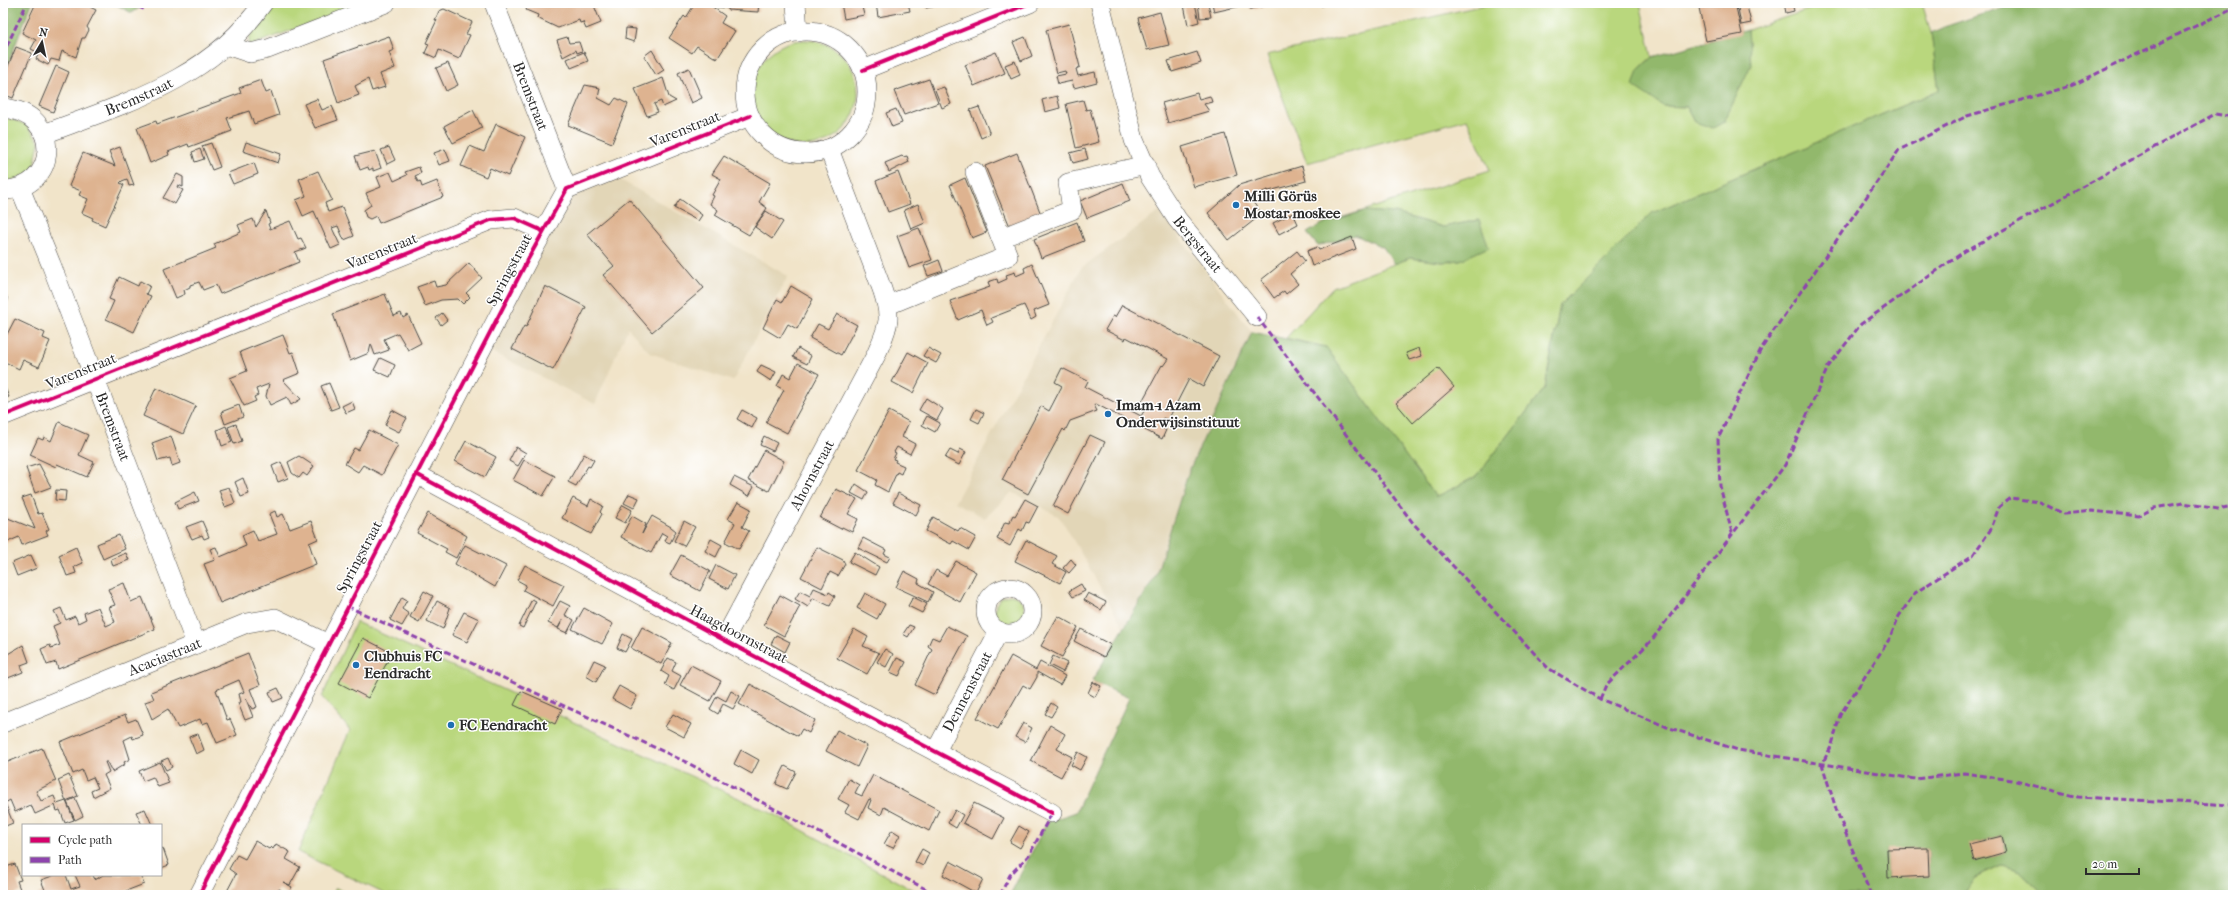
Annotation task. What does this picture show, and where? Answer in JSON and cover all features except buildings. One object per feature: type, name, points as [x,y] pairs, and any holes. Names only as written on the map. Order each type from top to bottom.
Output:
[{"type":"street","name":"Bremstraat","points":[[196,644],[94,379],[11,189],[31,181],[40,172],[46,160],[47,146],[44,134],[150,94],[194,70],[226,45],[251,20],[263,3]]},
{"type":"street","points":[[226,45],[250,53],[268,49],[386,3]]},
{"type":"street","name":"Bremstraat","points":[[494,3],[567,189]]},
{"type":"street","points":[[796,3],[798,32]]},
{"type":"street","points":[[862,70],[1030,3]]},
{"type":"street","name":"Bergstraat","points":[[1100,3],[1134,140],[1150,177],[1177,219],[1257,317]]},
{"type":"street","points":[[798,32],[819,33],[842,44],[852,53],[862,70],[866,86],[867,104],[853,131],[845,138],[827,149],[809,153],[790,151],[773,144],[759,132],[750,116],[746,102],[745,88],[751,63],[772,41],[798,32]]},
{"type":"street","points":[[3,108],[25,112],[37,123],[44,134]]},
{"type":"street","name":"Varenstraat","points":[[567,189],[750,116]]},
{"type":"street","name":"Ahornstraat","points":[[724,640],[876,355],[889,324],[888,305],[832,157],[827,149]]},
{"type":"street","points":[[1001,238],[1072,210],[1068,183],[1146,165]]},
{"type":"street","points":[[888,305],[1008,256],[975,172]]},
{"type":"street","points":[[543,232],[567,189]]},
{"type":"street","name":"Varenstraat","points":[[3,416],[491,220],[514,218],[543,232]]},
{"type":"street","name":"Springstraat","points":[[199,895],[416,474],[543,232]]},
{"type":"street","name":"Haagdoornstraat","points":[[416,474],[724,640],[1052,813]]},
{"type":"street","name":"Acaciastraat","points":[[3,723],[247,623],[275,618],[328,644]]},
{"type":"street","name":"Dennenstraat","points":[[936,751],[999,631]]},
{"type":"shaded area","points":[[617,178],[788,276],[733,381],[650,353],[628,328],[595,404],[492,352],[560,212],[572,196]]},
{"type":"shaded area","name":"Imam-ı Azam Onderwijsinstituut","points":[[1160,211],[1252,332],[1189,471],[1156,575],[1123,627],[1063,522],[1058,516],[1012,492],[985,518],[955,502],[1081,268]]},
{"type":"green space","points":[[3,3],[32,3],[3,76]]},
{"type":"green space","points":[[113,3],[146,3],[132,13]]},
{"type":"green space","points":[[276,3],[365,3],[249,46],[249,37]]},
{"type":"green space","points":[[1493,3],[1640,3],[1652,57],[1638,70],[1663,106],[1687,107],[1695,122],[1750,65],[1748,30],[1828,3],[1922,3],[1931,33],[1939,90],[1652,213],[1560,305],[1545,388],[1477,476],[1436,497],[1326,347],[1286,338],[1333,287],[1410,258],[1442,262],[1460,260],[1488,247],[1479,220],[1443,227],[1395,213],[1364,211],[1322,224],[1490,170],[1467,119],[1307,163],[1267,55]]},
{"type":"green space","points":[[2016,3],[2233,3],[2233,895],[2043,895],[2042,892],[2020,871],[2002,865],[1973,879],[1963,895],[1010,895],[1047,822],[1076,812],[1129,698],[1092,681],[1156,575],[1189,471],[1252,332],[1326,347],[1436,497],[1477,476],[1545,388],[1560,305],[1652,213],[1939,90],[1931,33],[1944,27]],"holes":[[[2002,836],[2006,852],[1974,861],[1970,844]],[[1928,848],[1929,876],[1888,877],[1887,850]]]},
{"type":"green space","points":[[1748,30],[1751,65],[1724,122],[1713,128],[1695,122],[1687,107],[1663,106],[1633,86],[1638,70],[1652,57]]},
{"type":"green space","points":[[805,40],[825,44],[843,55],[854,73],[858,93],[854,113],[843,131],[825,142],[805,146],[785,142],[767,131],[756,113],[752,93],[756,73],[767,55],[785,44]]},
{"type":"green space","points":[[8,118],[27,125],[39,142],[33,172],[3,184],[3,119]]},
{"type":"green space","points":[[1364,211],[1395,213],[1443,227],[1479,220],[1489,247],[1460,260],[1442,262],[1410,258],[1394,264],[1383,247],[1355,235],[1318,246],[1307,233],[1322,224]]},
{"type":"green space","points":[[1010,595],[1016,596],[1024,604],[1024,616],[1016,624],[1010,625],[1004,624],[996,616],[995,610],[996,604],[1004,596]]},
{"type":"green space","name":"FC Eendracht","points":[[356,622],[769,812],[922,895],[387,895],[298,852],[350,730],[322,697]]},
{"type":"green space","points":[[2002,865],[2020,871],[2042,892],[2043,895],[1963,895],[1973,879]]},
{"type":"green space","points":[[336,888],[352,895],[332,895]]},
{"type":"marked path","points":[[3,54],[27,3]]},
{"type":"marked path","points":[[130,3],[146,10]]},
{"type":"marked path","points":[[1732,533],[1720,486],[1718,439],[1761,349],[1899,150],[1967,116],[2073,85],[2233,8]]},
{"type":"marked path","points":[[1600,699],[1606,685],[1651,641],[1785,465],[1828,367],[1861,324],[1965,251],[2215,114],[2233,117]]},
{"type":"marked path","points":[[1257,317],[1413,523],[1548,668],[1600,699],[1667,727],[1738,750],[1915,779],[1964,773],[2012,780],[2078,797],[2233,805]]},
{"type":"marked path","points":[[1871,895],[1837,812],[1822,764],[1832,745],[1840,715],[1890,638],[1899,616],[1915,593],[1973,555],[1991,529],[1999,507],[2010,498],[2040,502],[2064,514],[2092,511],[2139,516],[2154,508],[2183,503],[2218,509],[2233,506]]},
{"type":"marked path","points":[[347,606],[686,762],[937,895]]},
{"type":"marked path","points":[[1000,895],[1010,875],[1029,855],[1052,813]]},
{"type":"cycle path","points":[[863,70],[1030,3]]},
{"type":"cycle path","points":[[199,895],[527,261],[567,189],[750,116]]},
{"type":"cycle path","points":[[3,416],[491,220],[514,218],[543,231]]},
{"type":"cycle path","points":[[416,474],[724,640],[1052,813]]},
{"type":"place","name":"Milli Görüs Mostar moskee","points":[[1236,205]]},
{"type":"place","name":"Imam-ı Azam Onderwijsinstituut","points":[[1108,414]]},
{"type":"place","name":"Clubhuis FC Eendracht","points":[[356,665]]},
{"type":"place","name":"FC Eendracht","points":[[451,725]]}]
